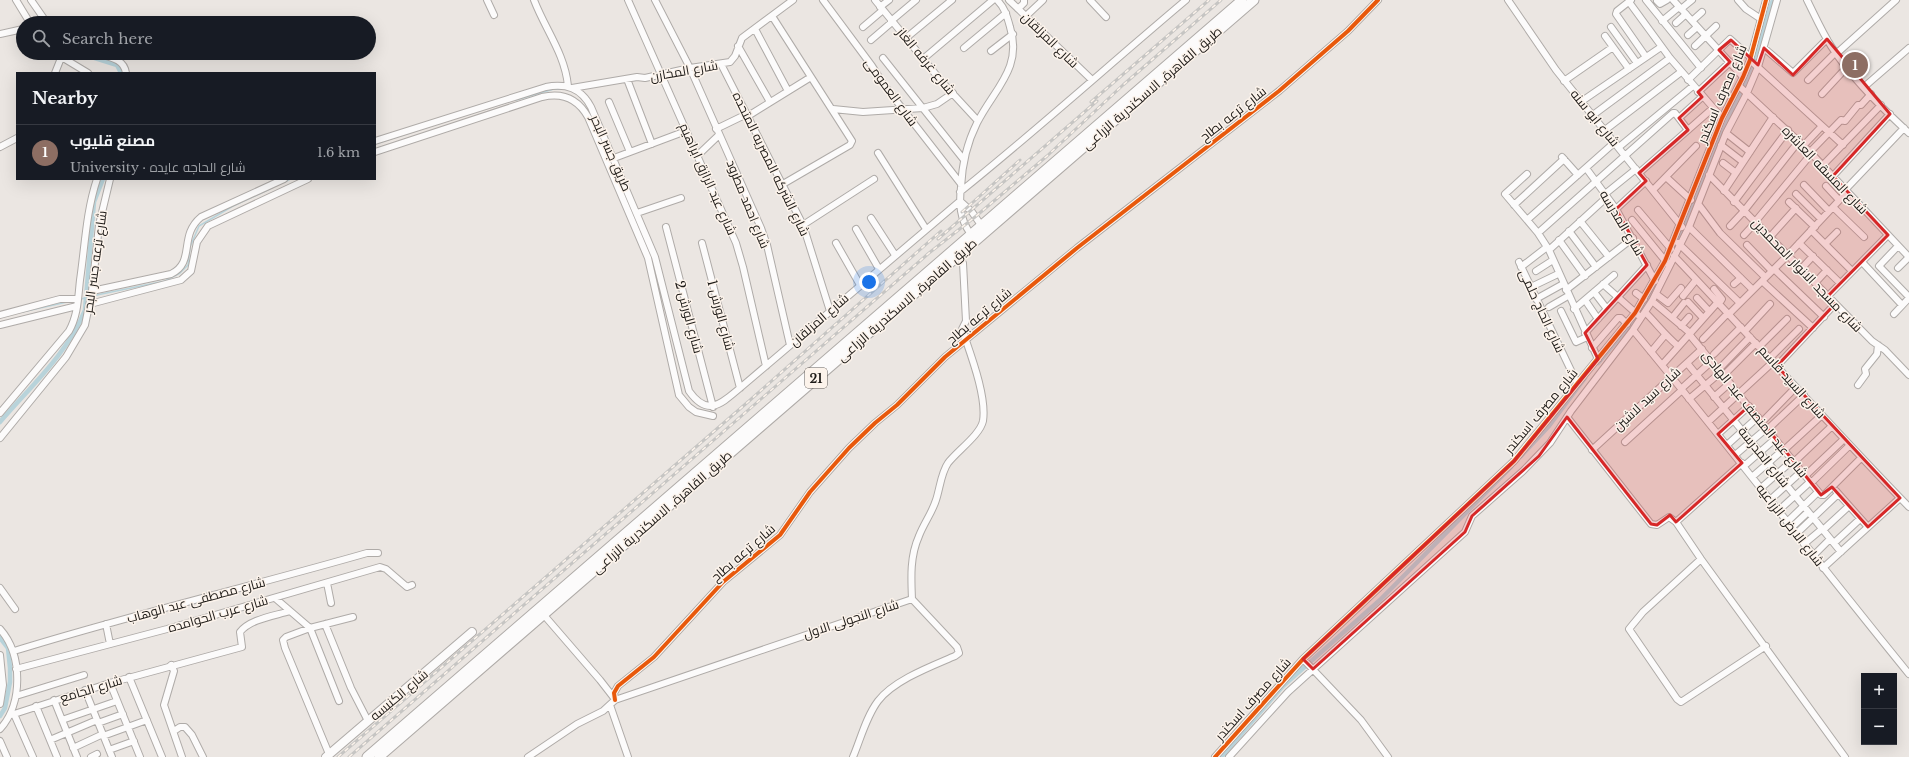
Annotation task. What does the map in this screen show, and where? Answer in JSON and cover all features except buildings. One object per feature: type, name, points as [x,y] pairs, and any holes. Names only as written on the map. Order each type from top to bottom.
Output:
[{"type":"highway","name":"طريق القاهرة, الاسكندرية الزراعى","points":[[367,757],[970,233],[1242,0]]},
{"type":"highway","name":"طريق القاهرة, الاسكندرية الزراعى","points":[[379,757],[1254,0]]},
{"type":"main road","name":"شارع الكنيسه","points":[[327,756],[472,632]]},
{"type":"street","points":[[16,0],[26,16]]},
{"type":"street","points":[[31,0],[42,16]]},
{"type":"street","points":[[487,0],[494,15]]},
{"type":"street","points":[[376,141],[552,85],[570,87],[557,47],[534,0]]},
{"type":"street","name":"شارع عبد الرازق ابراهيم","points":[[628,0],[662,74],[739,253],[766,366]]},
{"type":"street","name":"شارع احمد مطرود","points":[[655,0],[690,68],[762,232],[790,345]]},
{"type":"street","name":"شارع المخازن","points":[[570,87],[638,77],[645,78],[690,68],[730,62],[733,60],[742,38],[791,0]]},
{"type":"street","name":"شارع العمومى","points":[[823,0],[902,109],[961,184]]},
{"type":"street","name":"شارع غرفه الغاز","points":[[875,0],[923,59],[978,121]]},
{"type":"street","points":[[863,27],[882,9],[889,0]]},
{"type":"street","points":[[871,40],[916,0]]},
{"type":"street","points":[[906,38],[952,0]]},
{"type":"street","points":[[923,59],[993,0]]},
{"type":"street","points":[[970,233],[963,220],[960,201],[964,160],[978,121],[1010,68],[1014,45],[1013,34],[1004,3],[997,0]]},
{"type":"street","name":"شارع المزلقان","points":[[1009,0],[1092,79]]},
{"type":"street","points":[[1018,9],[1024,3],[1024,0]]},
{"type":"street","points":[[1026,16],[1043,0]]},
{"type":"street","points":[[1090,0],[1106,17]]},
{"type":"street","points":[[1174,0],[1180,5]]},
{"type":"street","points":[[960,192],[1026,138],[1092,79],[1186,0]]},
{"type":"street","name":"شارع ترعه بطاح","points":[[615,700],[614,693],[618,686],[654,658],[723,582],[780,535],[810,492],[849,448],[875,423],[897,405],[945,358],[1077,248],[1279,91],[1348,31],[1378,0]]},
{"type":"street","name":"شارع ابو سنه","points":[[1508,0],[1564,80],[1681,225],[1688,229],[1753,290]]},
{"type":"street","points":[[1646,0],[1701,68]]},
{"type":"street","points":[[1657,1],[1660,4],[1666,0]]},
{"type":"street","points":[[1673,0],[1743,77]]},
{"type":"street","points":[[1662,21],[1692,0]]},
{"type":"street","points":[[1738,0],[1746,9],[1761,19]]},
{"type":"street","name":"شارع مصرف اسكندر","points":[[1229,757],[1288,692],[1464,532],[1472,516],[1539,456],[1633,330],[1656,294],[1668,264],[1674,240],[1722,118],[1739,86],[1750,59],[1766,0]]},
{"type":"street","name":"شارع مصرف اسكندر","points":[[1215,757],[1303,660],[1514,461],[1627,324],[1655,281],[1674,256],[1688,229],[1726,133],[1747,93],[1758,67],[1777,0]]},
{"type":"street","points":[[1807,0],[1836,54],[1864,87],[1909,133]]},
{"type":"street","points":[[1808,80],[1896,0]]},
{"type":"street","points":[[1646,57],[1616,16],[1616,12],[1630,1],[1661,47],[1722,118]]},
{"type":"street","points":[[1692,21],[1702,12]]},
{"type":"street","points":[[964,48],[1006,13]]},
{"type":"street","points":[[1676,23],[1686,14]]},
{"type":"street","points":[[772,16],[852,138],[850,144],[783,184]]},
{"type":"street","points":[[1696,46],[1716,26]]},
{"type":"street","points":[[1612,27],[1637,63]]},
{"type":"street","points":[[1688,35],[1697,27]]},
{"type":"street","points":[[755,29],[788,91]]},
{"type":"street","points":[[0,34],[16,31]]},
{"type":"street","points":[[991,51],[1013,34]]},
{"type":"street","points":[[1605,36],[1629,69]]},
{"type":"street","points":[[1764,48],[1793,73],[1827,39]]},
{"type":"street","points":[[1688,80],[1731,40],[1758,67],[1843,145]]},
{"type":"street","points":[[738,46],[770,102]]},
{"type":"street","points":[[1564,80],[1613,47]]},
{"type":"street","points":[[1582,101],[1661,47]]},
{"type":"street","points":[[1864,87],[1909,48]]},
{"type":"street","points":[[883,58],[964,160]]},
{"type":"street","points":[[1593,115],[1670,58]]},
{"type":"street","points":[[55,72],[60,60]]},
{"type":"street","points":[[65,60],[86,72]]},
{"type":"street","points":[[117,60],[124,65],[126,72]]},
{"type":"street","points":[[1679,118],[1730,62]]},
{"type":"street","name":"شارع الشركه المصريه المتحده","points":[[721,64],[803,225],[830,311]]},
{"type":"street","points":[[1822,94],[1847,67]]},
{"type":"street","points":[[1605,130],[1681,72]]},
{"type":"street","points":[[697,156],[717,132],[811,77]]},
{"type":"street","points":[[627,79],[652,144]]},
{"type":"street","points":[[1527,220],[1586,168],[1693,86]]},
{"type":"street","name":"شارع المسقه العاشره","points":[[1739,86],[1811,152],[1909,257]]},
{"type":"street","name":"طريق جسر البحر","points":[[570,87],[579,92],[588,102],[614,158],[655,257],[689,391],[698,402],[714,406]]},
{"type":"street","points":[[534,90],[536,99]]},
{"type":"street","points":[[832,109],[863,112],[922,108],[937,104],[952,93]]},
{"type":"street","points":[[1744,235],[1829,132],[1841,120],[1845,121],[1858,105],[1861,105],[1871,94]]},
{"type":"street","name":"طريق جسر البحر","points":[[376,152],[551,95],[560,95],[577,103],[586,113],[648,258],[679,394],[684,402],[693,410],[713,416]]},
{"type":"street","points":[[609,102],[630,152]]},
{"type":"street","points":[[1823,165],[1881,105]]},
{"type":"street","points":[[1548,248],[1580,222],[1606,196],[1713,108]]},
{"type":"street","points":[[1538,234],[1673,113],[1676,113],[1688,130]]},
{"type":"street","points":[[1833,176],[1890,114]]},
{"type":"street","points":[[1724,191],[1774,117]]},
{"type":"street","points":[[1730,226],[1802,143],[1822,126]]},
{"type":"street","points":[[1703,339],[1800,243],[1904,128]]},
{"type":"street","points":[[1734,202],[1788,130]]},
{"type":"street","points":[[614,158],[686,131]]},
{"type":"street","points":[[1726,133],[1750,152]]},
{"type":"street","points":[[0,147],[16,139]]},
{"type":"street","points":[[1721,145],[1743,162]]},
{"type":"street","points":[[1653,190],[1696,146]]},
{"type":"street","points":[[878,153],[926,229]]},
{"type":"street","points":[[1514,204],[1563,158],[1578,175]]},
{"type":"street","points":[[1723,163],[1736,173]]},
{"type":"street","name":"شارع المدرسه","points":[[1586,168],[1616,209],[1655,281]]},
{"type":"street","points":[[1527,174],[1505,194],[1548,248],[1558,274],[1598,359]]},
{"type":"street","name":"شارع مسجد الانوار المحمدين","points":[[1709,175],[1734,202],[1908,374]]},
{"type":"street","points":[[1666,177],[1690,200]]},
{"type":"street","points":[[803,225],[874,179]]},
{"type":"street","name":"شارع ترعه جسر البحر","points":[[0,413],[69,331],[76,316],[87,218],[90,199],[97,180]]},
{"type":"street","name":"شارع ترعه جسر البحر","points":[[0,438],[75,345],[85,325],[92,292],[98,231],[110,180]]},
{"type":"street","points":[[92,292],[171,274],[177,271],[185,261],[188,234],[196,221],[201,217],[282,180]]},
{"type":"street","points":[[90,304],[181,280],[191,271],[197,242],[208,226],[306,180]]},
{"type":"street","points":[[1616,209],[1646,181]]},
{"type":"street","points":[[1804,185],[1864,237]]},
{"type":"street","points":[[1826,186],[1839,200]]},
{"type":"street","points":[[1796,194],[1821,219]]},
{"type":"street","points":[[636,212],[681,198]]},
{"type":"street","points":[[960,201],[972,212],[981,225]]},
{"type":"street","name":"شارع المزلقان","points":[[714,406],[721,404],[960,201]]},
{"type":"street","points":[[1789,202],[1796,208],[1825,244],[1852,271]]},
{"type":"street","points":[[1698,206],[1720,233],[1813,328]]},
{"type":"street","points":[[1770,237],[1796,208]]},
{"type":"street","points":[[1638,210],[1671,249]]},
{"type":"street","points":[[872,218],[895,255]]},
{"type":"street","points":[[1632,220],[1668,264]]},
{"type":"street","points":[[1580,222],[1609,257]]},
{"type":"street","name":"شارع الورش 2","points":[[666,227],[714,406]]},
{"type":"street","points":[[856,229],[879,269]]},
{"type":"street","points":[[1569,231],[1596,267]]},
{"type":"street","points":[[1825,244],[1837,232]]},
{"type":"street","points":[[1828,296],[1888,235]]},
{"type":"street","points":[[1549,307],[1566,290],[1633,238]]},
{"type":"street","points":[[1559,240],[1585,276]]},
{"type":"street","points":[[1674,240],[1740,303]]},
{"type":"street","name":"شارع الورش 1","points":[[702,243],[740,388]]},
{"type":"street","points":[[836,243],[860,285]]},
{"type":"street","points":[[1800,243],[1840,284]]},
{"type":"street","points":[[1747,245],[1824,317]]},
{"type":"street","points":[[1894,314],[1909,297],[1880,268],[1880,264],[1898,246]]},
{"type":"street","name":"شارع الحاج حلمى","points":[[1548,248],[1520,264],[1577,383]]},
{"type":"street","name":"شارع النجولى الاول","points":[[615,700],[912,598],[911,564],[915,547],[919,534],[936,501],[945,469],[954,456],[978,431],[983,422],[980,386],[962,330],[966,321],[963,263],[958,255]]},
{"type":"street","name":"شارع السيد قاسم","points":[[1674,256],[1861,458],[1909,507]]},
{"type":"street","points":[[1801,269],[1813,256]]},
{"type":"street","points":[[1898,268],[1909,257]]},
{"type":"street","points":[[1536,271],[1553,260]]},
{"type":"street","points":[[1862,262],[1902,305]]},
{"type":"street","points":[[1561,311],[1576,342],[1586,335],[1598,319],[1647,265]]},
{"type":"street","points":[[1815,283],[1827,270]]},
{"type":"street","points":[[1531,287],[1558,274]]},
{"type":"street","points":[[1574,309],[1614,275]]},
{"type":"street","points":[[1734,284],[1740,278]]},
{"type":"street","points":[[1683,296],[1696,280]]},
{"type":"street","points":[[1603,284],[1635,313],[1643,315],[1661,328],[1678,346]]},
{"type":"street","points":[[1656,294],[1667,303],[1681,288]]},
{"type":"street","points":[[1662,365],[1689,333],[1722,298],[1714,289]]},
{"type":"street","points":[[1536,299],[1566,290]]},
{"type":"street","points":[[1594,292],[1607,309]]},
{"type":"street","points":[[1636,293],[1644,300]]},
{"type":"street","points":[[1697,298],[1709,311]]},
{"type":"street","points":[[0,315],[60,299],[78,302]]},
{"type":"street","points":[[1585,300],[1598,319]]},
{"type":"street","name":"شارع عبد المنصف عبد الهادى","points":[[1652,301],[1689,333],[1820,493]]},
{"type":"street","points":[[0,325],[78,302]]},
{"type":"street","points":[[1672,318],[1686,303],[1703,318]]},
{"type":"street","points":[[1714,354],[1770,304]]},
{"type":"street","points":[[1708,422],[1773,362],[1813,328],[1836,304]]},
{"type":"street","points":[[1681,326],[1689,317]]},
{"type":"street","points":[[1592,348],[1618,318],[1621,318],[1627,324]]},
{"type":"street","points":[[1689,399],[1721,372],[1758,345],[1787,319]]},
{"type":"street","points":[[1773,362],[1799,329]]},
{"type":"street","name":"شارع الارض الزراعيه","points":[[1633,330],[1752,476],[1813,556],[1909,674]]},
{"type":"street","points":[[1651,352],[1666,335]]},
{"type":"street","points":[[1721,372],[1750,337]]},
{"type":"street","points":[[1858,385],[1866,374],[1865,369],[1877,354],[1878,345]]},
{"type":"street","name":"شارع سيد لاشين","points":[[1592,450],[1702,349]]},
{"type":"street","points":[[1625,442],[1712,361]]},
{"type":"street","name":"شارع المدرسة","points":[[1686,363],[1841,552]]},
{"type":"street","points":[[1714,397],[1730,383]]},
{"type":"street","points":[[1727,445],[1742,431],[1760,419],[1796,387]]},
{"type":"street","points":[[1735,455],[1767,429],[1804,395]]},
{"type":"street","points":[[1561,404],[1592,450],[1651,524],[1657,525],[1669,517],[1676,522],[1701,559],[1766,646],[1845,757]]},
{"type":"street","points":[[1718,434],[1749,406]]},
{"type":"street","points":[[1752,476],[1822,415]]},
{"type":"street","points":[[1761,488],[1794,461],[1832,426]]},
{"type":"street","points":[[1676,522],[1776,439]]},
{"type":"street","points":[[1770,500],[1786,485],[1804,474],[1844,439]]},
{"type":"street","points":[[1778,510],[1850,446]]},
{"type":"street","points":[[1787,522],[1803,506],[1820,493],[1823,495],[1861,458]]},
{"type":"street","points":[[1832,487],[1868,527]]},
{"type":"street","points":[[1796,534],[1838,494]]},
{"type":"street","points":[[1823,568],[1900,498]]},
{"type":"street","points":[[1804,544],[1849,506]]},
{"type":"street","points":[[1791,528],[1808,512]]},
{"type":"street","points":[[1813,556],[1860,519]]},
{"type":"street","name":"شارع مصطفى عبد الوهاب","points":[[14,651],[106,624],[367,553],[378,553]]},
{"type":"street","points":[[1701,559],[1643,612],[1629,629],[1677,699],[1681,702],[1766,646]]},
{"type":"street","name":"شارع عرب الحوامده","points":[[16,669],[275,598],[380,567],[386,568],[406,587],[412,585]]},
{"type":"street","points":[[327,583],[331,603]]},
{"type":"street","points":[[0,588],[16,609]]},
{"type":"street","points":[[275,598],[310,628],[339,701]]},
{"type":"street","points":[[853,757],[870,715],[886,692],[906,679],[959,653],[957,647],[912,598]]},
{"type":"street","name":"شارع الجامع","points":[[12,714],[129,677],[242,647],[240,632],[243,628],[252,623],[290,611]]},
{"type":"street","points":[[528,757],[558,736],[603,711],[615,700],[600,680],[543,614]]},
{"type":"street","points":[[327,756],[283,640],[286,637],[310,628],[353,617]]},
{"type":"street","points":[[106,624],[110,644]]},
{"type":"street","points":[[325,624],[351,688],[368,721]]},
{"type":"street","points":[[0,629],[14,651],[16,669],[16,696],[12,714],[0,729]]},
{"type":"street","points":[[0,655],[2,683],[0,704]]},
{"type":"street","points":[[1303,660],[1361,720],[1388,757]]},
{"type":"street","points":[[171,665],[174,671],[164,705],[182,757]]},
{"type":"street","points":[[16,696],[84,675]]},
{"type":"street","points":[[129,677],[162,757]]},
{"type":"street","points":[[110,683],[140,757]]},
{"type":"street","points":[[85,690],[112,757]]},
{"type":"street","points":[[54,700],[77,757]]},
{"type":"street","points":[[62,720],[117,701]]},
{"type":"street","points":[[610,705],[628,757]]},
{"type":"street","points":[[36,706],[57,757]]},
{"type":"street","points":[[12,714],[33,757]]},
{"type":"street","points":[[50,740],[123,714]]},
{"type":"street","points":[[74,748],[103,735],[147,720]]},
{"type":"street","points":[[174,731],[180,727],[185,727],[192,735],[203,757]]},
{"type":"street","points":[[0,741],[7,757]]},
{"type":"street","points":[[109,750],[134,741]]},
{"type":"highlighted area","points":[[1827,39],[1890,114],[1833,176],[1888,235],[1828,296],[1835,304],[1777,366],[1900,498],[1868,527],[1832,487],[1821,495],[1749,406],[1718,434],[1742,463],[1676,522],[1670,515],[1657,525],[1651,524],[1567,417],[1539,456],[1472,516],[1465,532],[1313,669],[1303,659],[1514,461],[1598,359],[1585,333],[1647,265],[1616,209],[1646,181],[1639,173],[1688,130],[1679,118],[1702,97],[1698,92],[1730,62],[1719,50],[1731,40],[1758,65],[1764,48],[1793,75]]},
{"type":"waterway","points":[[1671,257],[1749,73],[1773,0]]},
{"type":"waterway","points":[[101,60],[117,65],[120,72]]},
{"type":"waterway","points":[[516,100],[554,89],[562,89]]},
{"type":"waterway","points":[[376,144],[428,127]]},
{"type":"waterway","points":[[0,422],[36,383],[59,355],[78,326],[85,310],[94,202],[103,180]]},
{"type":"waterway","points":[[92,296],[165,281],[180,273],[188,265],[190,247],[199,226],[233,206],[272,188]]},
{"type":"waterway","points":[[1598,363],[1646,306],[1656,287]]},
{"type":"waterway","points":[[81,299],[89,297]]},
{"type":"waterway","points":[[22,312],[67,302]]},
{"type":"waterway","points":[[1521,456],[1549,426],[1585,378]]},
{"type":"waterway","points":[[1221,757],[1283,686],[1380,600],[1511,467]]},
{"type":"waterway","points":[[0,638],[8,648],[10,668],[10,682],[5,708],[0,716]]},
{"type":"railway","points":[[1091,102],[1209,0]]},
{"type":"railway","points":[[349,757],[929,253],[975,217],[1047,156],[1123,85],[1221,0]]},
{"type":"railway","points":[[938,239],[1097,101]]},
{"type":"railway","points":[[962,212],[1020,160]]},
{"type":"railway","points":[[338,757],[749,401],[941,231]]},
{"type":"cycle path","points":[[615,700],[614,693],[618,686],[654,657],[723,582],[780,535],[810,492],[849,448],[875,423],[897,405],[945,357],[1077,248],[1279,91],[1348,31],[1378,0]]},
{"type":"cycle path","points":[[1215,757],[1303,659],[1514,461],[1635,313],[1665,261],[1722,118],[1743,77],[1750,60],[1766,0]]},
{"type":"place","name":"مصنع قليوب","points":[[1855,65]]}]
